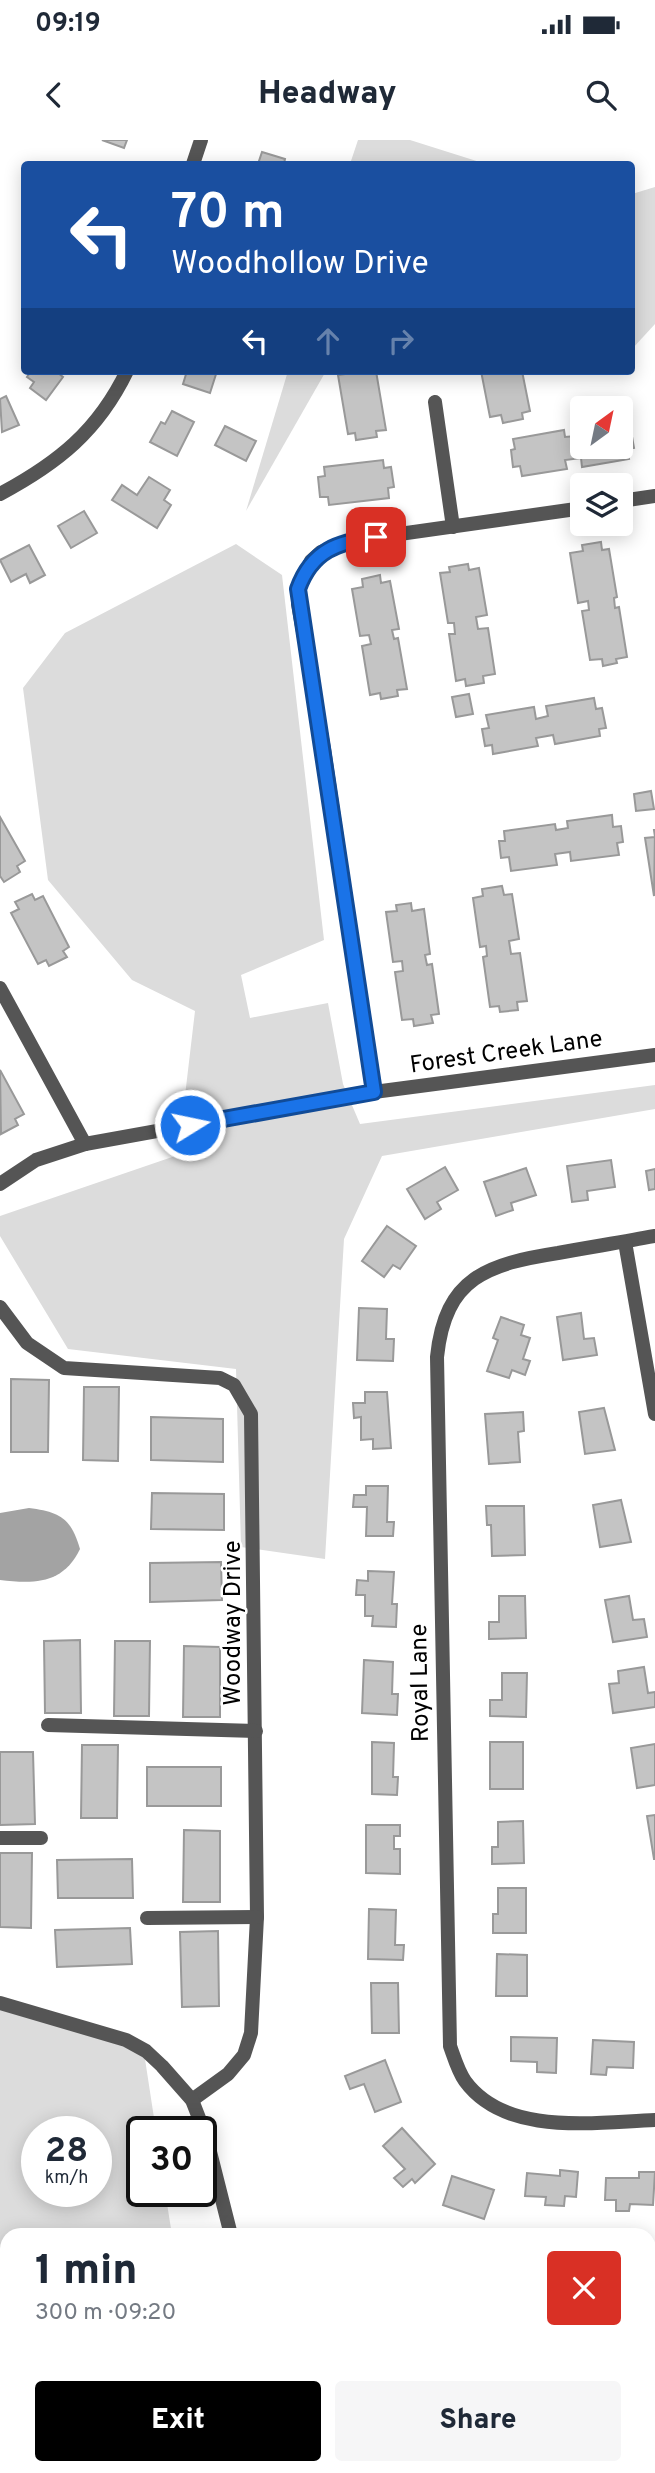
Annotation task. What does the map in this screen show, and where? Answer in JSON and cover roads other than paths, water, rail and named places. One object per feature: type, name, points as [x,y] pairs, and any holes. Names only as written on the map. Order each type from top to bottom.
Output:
[{"type":"street","points":[[194,161],[201,140]]},
{"type":"street","points":[[0,494],[65,455],[98,419],[125,375]]},
{"type":"street","points":[[435,402],[453,527]]},
{"type":"street","points":[[633,499],[655,496]]},
{"type":"street","points":[[374,1092],[298,589],[312,561],[333,546],[350,541],[570,510]]},
{"type":"street","points":[[2,997],[85,1144]]},
{"type":"street","name":"Forest Creek Lane","points":[[0,1184],[36,1160],[85,1144],[374,1092],[655,1055]]},
{"type":"street","name":"Royal Lane","points":[[655,1236],[507,1261],[472,1280],[451,1303],[440,1328],[437,1357],[447,2015],[450,2046],[465,2081],[491,2105],[520,2116],[553,2122],[655,2120]]},
{"type":"street","points":[[625,1242],[655,1414]]},
{"type":"street","name":"Woodway Drive","points":[[0,1307],[27,1343],[64,1368],[220,1378],[234,1385],[251,1414],[254,1452],[257,1917],[251,2033],[244,2055],[228,2074],[192,2100]]},
{"type":"street","points":[[48,1725],[256,1731]]},
{"type":"street","points":[[0,1838],[41,1838]]},
{"type":"street","points":[[147,1918],[257,1917]]},
{"type":"street","points":[[0,2003],[126,2040],[146,2051],[192,2100],[206,2136],[229,2228]]}]
